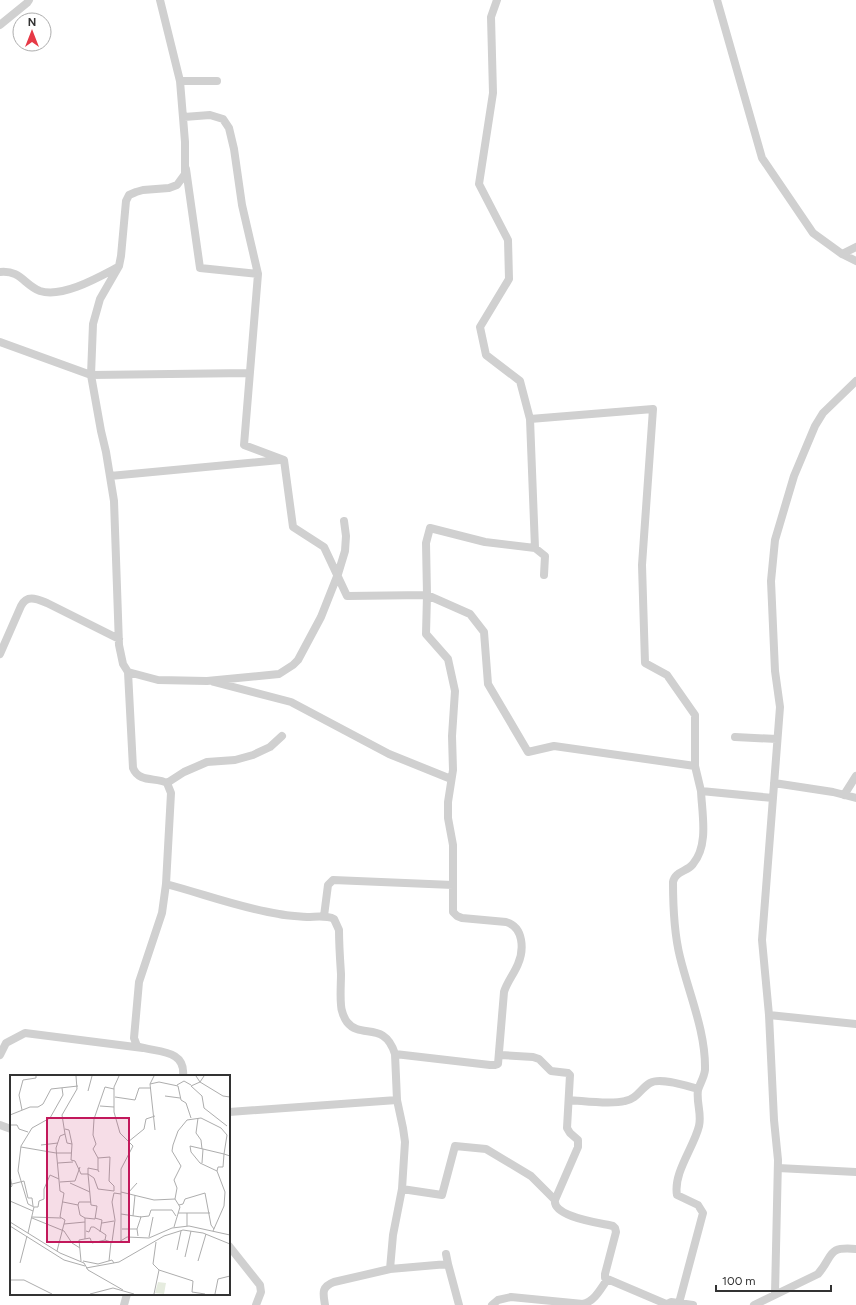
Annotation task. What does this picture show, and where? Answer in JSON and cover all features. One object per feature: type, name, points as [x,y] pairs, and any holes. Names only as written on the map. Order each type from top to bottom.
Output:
[{"type":"street","points":[[0,25],[29,0]]},
{"type":"street","points":[[160,0],[180,81],[184,117],[186,167],[200,268],[258,274]]},
{"type":"street","points":[[497,0],[491,17],[493,93],[479,184],[508,240],[509,279],[480,327],[486,355],[520,381],[530,420],[535,548]]},
{"type":"street","points":[[717,0],[762,158],[813,233],[842,254],[856,261]]},
{"type":"street","points":[[180,81],[217,80]]},
{"type":"street","points":[[184,117],[210,115],[223,119],[229,128],[234,149],[242,205],[258,274],[244,446],[284,460]]},
{"type":"street","points":[[182,1075],[183,1069],[179,1059],[169,1054],[138,1046],[134,1038],[139,982],[162,913],[166,884],[171,793],[167,784],[141,778],[135,773],[133,768],[128,672],[122,660],[119,639],[114,501],[91,375],[93,324],[100,299],[119,266],[123,217],[126,201],[129,195],[143,190],[168,188],[177,185],[185,174],[186,167]]},
{"type":"street","points":[[842,254],[856,247]]},
{"type":"street","points":[[0,272],[8,271],[17,274],[40,291],[52,292],[82,286],[119,266]]},
{"type":"street","points":[[0,342],[91,375],[249,373]]},
{"type":"street","points":[[776,1294],[778,1168],[769,1015],[762,940],[780,707],[775,671],[771,581],[775,540],[794,476],[815,426],[823,414],[856,381]]},
{"type":"street","points":[[530,420],[653,409],[642,565],[645,662],[667,675],[695,716],[695,766],[701,791],[703,832],[699,853],[692,865],[689,869],[676,875],[672,882],[679,955],[698,1020],[705,1072],[703,1081],[698,1090],[699,1128],[682,1167],[677,1192],[679,1196],[698,1205],[703,1213],[679,1303]]},
{"type":"street","points":[[284,460],[293,527],[324,547],[347,596],[427,595],[470,614],[484,632],[488,684],[528,752],[554,746],[695,766]]},
{"type":"street","points":[[110,476],[284,460]]},
{"type":"street","points":[[128,672],[158,680],[208,681],[279,674],[293,666],[298,660],[321,618],[338,575],[345,551],[346,536],[344,520]]},
{"type":"street","points":[[394,1054],[495,1065],[498,1064],[500,1055],[504,992],[519,962],[521,953],[520,932],[513,924],[462,918],[453,912],[452,845],[448,811],[453,760],[452,736],[455,691],[448,659],[426,634],[426,543],[430,528],[485,542],[535,548],[545,556],[544,575]]},
{"type":"street","points":[[0,654],[24,600],[29,598],[40,600],[119,639]]},
{"type":"street","points":[[208,681],[291,702],[389,754],[451,779]]},
{"type":"street","points":[[167,784],[184,772],[208,762],[235,760],[253,755],[270,747],[282,736]]},
{"type":"street","points":[[735,737],[777,739]]},
{"type":"street","points":[[844,795],[856,776]]},
{"type":"street","points":[[774,783],[856,798]]},
{"type":"street","points":[[701,791],[773,798]]},
{"type":"street","points":[[324,916],[328,885],[333,880],[453,885]]},
{"type":"street","points":[[166,884],[236,906],[292,916],[324,916],[334,919],[339,930],[341,1005],[345,1019],[352,1028],[377,1032],[383,1035],[392,1047],[394,1054],[397,1100],[405,1142],[402,1189],[393,1236],[390,1269]]},
{"type":"street","points":[[769,1015],[856,1024]]},
{"type":"street","points":[[0,1055],[6,1043],[25,1034],[144,1048]]},
{"type":"street","points":[[500,1055],[539,1059],[551,1071],[570,1074],[567,1128],[578,1140],[578,1146],[555,1203],[556,1207],[568,1215],[613,1226],[615,1228],[615,1234],[605,1274],[607,1280]]},
{"type":"street","points":[[569,1100],[624,1102],[635,1097],[650,1082],[656,1081],[678,1084],[698,1090]]},
{"type":"street","points":[[230,1112],[397,1100]]},
{"type":"street","points":[[0,1125],[10,1129]]},
{"type":"street","points":[[402,1189],[442,1195],[455,1146],[486,1149],[531,1176],[555,1200]]},
{"type":"street","points":[[778,1168],[856,1172]]},
{"type":"street","points":[[230,1247],[260,1285],[261,1292],[256,1305]]},
{"type":"street","points":[[754,1305],[818,1274],[823,1269],[830,1254],[834,1250],[846,1248],[856,1249]]},
{"type":"street","points":[[446,1254],[459,1305]]},
{"type":"street","points":[[326,1305],[324,1288],[328,1285],[390,1269],[448,1264]]},
{"type":"street","points":[[607,1280],[658,1299],[665,1304],[671,1302],[693,1305]]},
{"type":"street","points":[[492,1305],[498,1300],[511,1297],[583,1304],[589,1302],[595,1296],[607,1280]]},
{"type":"street","points":[[124,1305],[127,1295]]}]
